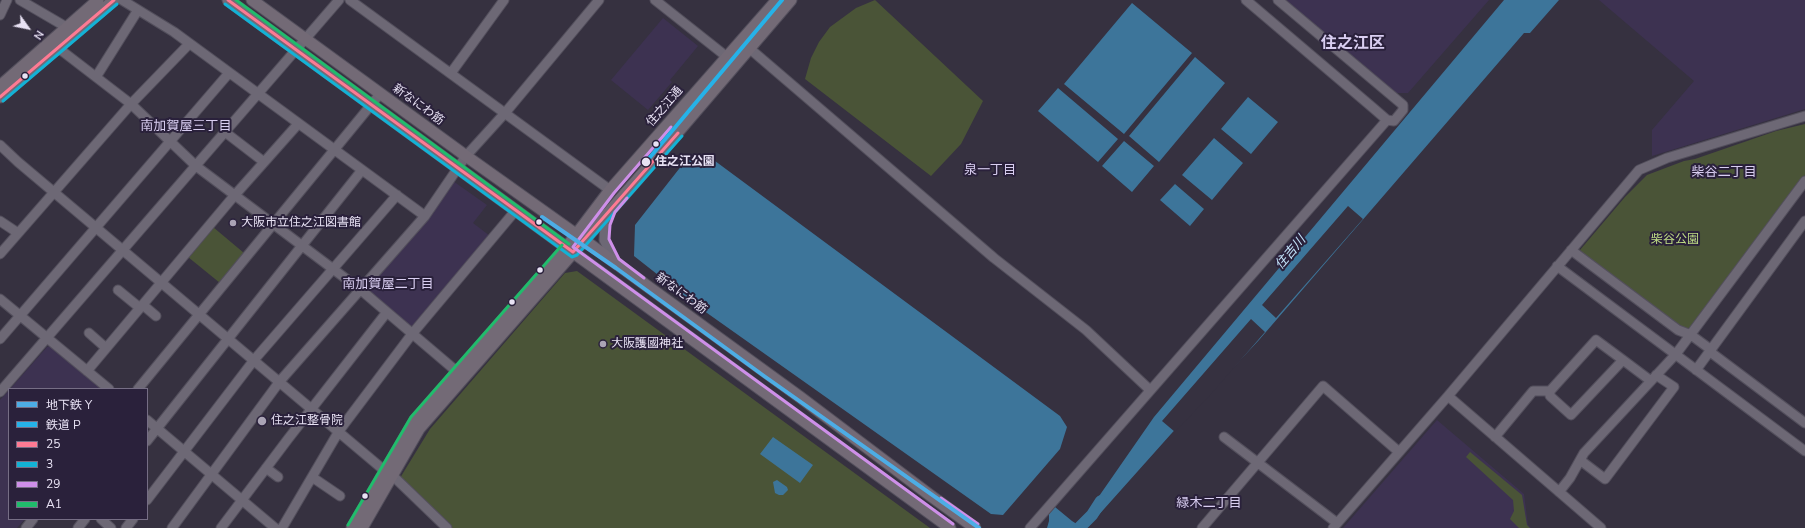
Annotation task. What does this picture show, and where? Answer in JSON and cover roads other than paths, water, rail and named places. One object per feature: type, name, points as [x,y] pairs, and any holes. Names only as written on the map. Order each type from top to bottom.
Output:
[{"type":"main road","points":[[72,30],[98,0]]},
{"type":"main road","points":[[0,86],[72,30],[114,0]]},
{"type":"main road","points":[[228,0],[950,528]]},
{"type":"main road","name":"新なにわ筋","points":[[252,0],[380,94],[800,396],[975,528]]},
{"type":"main road","name":"住之江通","points":[[580,237],[610,190],[776,0]]},
{"type":"main road","points":[[352,528],[419,429],[461,375],[580,237],[611,209],[791,0]]},
{"type":"main road","points":[[0,97],[54,45]]},
{"type":"main road","points":[[362,528],[389,473]]},
{"type":"street","points":[[0,15],[7,0]]},
{"type":"street","points":[[20,0],[35,3],[72,30]]},
{"type":"street","points":[[122,0],[174,32],[425,216]]},
{"type":"street","points":[[0,392],[306,40],[339,0]]},
{"type":"street","points":[[350,0],[610,190]]},
{"type":"street","points":[[451,73],[504,0]]},
{"type":"street","points":[[172,528],[280,381],[425,216],[466,156],[599,0]]},
{"type":"street","points":[[655,0],[727,57]]},
{"type":"street","points":[[1246,0],[1387,120],[1394,121],[1403,110],[1403,106],[1278,0]]},
{"type":"street","points":[[96,77],[138,10]]},
{"type":"street","points":[[0,254],[131,104],[189,44]]},
{"type":"street","points":[[54,45],[131,104],[196,166],[273,226],[360,290],[461,375]]},
{"type":"street","points":[[749,48],[977,244],[1086,330],[1150,390]]},
{"type":"street","points":[[0,338],[229,73]]},
{"type":"street","points":[[139,388],[380,94]]},
{"type":"street","points":[[1224,437],[1258,462],[1335,526],[1448,396],[1639,170],[1667,158],[1805,116]]},
{"type":"street","points":[[1030,528],[1387,120]]},
{"type":"street","points":[[87,371],[234,196],[298,124]]},
{"type":"street","points":[[225,132],[264,162]]},
{"type":"street","points":[[0,145],[123,251],[389,473],[446,528]]},
{"type":"street","points":[[148,440],[362,170]]},
{"type":"street","points":[[1559,492],[1570,478],[1584,453],[1676,354],[1805,181]]},
{"type":"street","points":[[148,499],[254,360],[397,195]]},
{"type":"street","points":[[611,209],[605,224],[604,240],[615,262]]},
{"type":"street","points":[[282,528],[339,431],[412,334],[516,210]]},
{"type":"street","points":[[0,221],[18,233]]},
{"type":"street","points":[[1696,370],[1710,348],[1805,221]]},
{"type":"street","points":[[1571,250],[1678,330],[1691,335],[1710,348],[1713,354],[1805,423]]},
{"type":"street","points":[[1557,266],[1805,451]]},
{"type":"street","points":[[118,290],[156,316]]},
{"type":"street","points":[[0,299],[108,388]]},
{"type":"street","points":[[221,528],[387,312]]},
{"type":"street","points":[[89,334],[106,348]]},
{"type":"street","points":[[1495,437],[1533,391],[1550,391],[1596,340],[1623,360],[1654,378],[1674,387],[1605,479],[1580,460]]},
{"type":"street","points":[[1550,391],[1550,396],[1571,415],[1623,360]]},
{"type":"street","points":[[1202,528],[1323,386],[1399,452]]},
{"type":"street","points":[[1448,396],[1601,528]]},
{"type":"street","points":[[148,421],[275,528]]},
{"type":"street","points":[[266,468],[278,477]]},
{"type":"street","points":[[312,477],[340,496]]},
{"type":"street","points":[[26,528],[32,520]]},
{"type":"street","points":[[78,528],[84,520]]},
{"type":"street","points":[[102,520],[111,528]]},
{"type":"street","points":[[126,528],[132,520]]},
{"type":"water","points":[[1504,0],[1559,0],[1530,33],[1524,33],[1259,340],[1171,434],[1096,518],[1088,512],[1154,417]]},
{"type":"water","points":[[1132,3],[1192,53],[1124,134],[1064,84]]},
{"type":"water","points":[[1195,57],[1225,83],[1159,162],[1129,136]]},
{"type":"water","points":[[1058,88],[1118,139],[1098,162],[1038,111]]},
{"type":"water","points":[[1248,97],[1278,122],[1251,154],[1221,129]]},
{"type":"water","points":[[1214,138],[1243,163],[1212,200],[1182,175]]},
{"type":"water","points":[[1124,141],[1154,166],[1132,192],[1102,166]]},
{"type":"water","points":[[711,158],[1060,416],[1067,427],[1060,449],[1003,515],[991,514],[700,308],[634,256],[635,225],[686,160]]},
{"type":"water","points":[[1175,184],[1204,209],[1190,226],[1160,200]]},
{"type":"water","points":[[773,437],[813,465],[800,483],[760,454]]},
{"type":"water","points":[[777,480],[787,487],[788,490],[783,495],[775,493],[773,482]]},
{"type":"water","points":[[1055,507],[1083,528],[1047,528],[1049,514]]},
{"type":"waterway","name":"住吉川","points":[[1079,528],[1092,515],[1101,501]]},
{"type":"tram line","points":[[594,211],[639,155]]},
{"type":"tram line","points":[[600,215],[646,162]]},
{"type":"metro line","name":"Y","points":[[542,217],[616,268],[764,376],[979,528]]},
{"type":"rail line","name":"P","points":[[646,162],[782,0]]},
{"type":"place","name":"住之江公園","points":[[646,162]]},
{"type":"place","name":"大阪市立住之江図書館","points":[[233,223]]},
{"type":"place","name":"大阪護國神社","points":[[603,344]]},
{"type":"place","name":"住之江整骨院","points":[[262,421]]},
{"type":"district","name":"住之江区","points":[[1353,44]]},
{"type":"district","name":"南加賀屋三丁目","points":[[186,127]]},
{"type":"district","name":"泉一丁目","points":[[990,171]]},
{"type":"district","name":"柴谷二丁目","points":[[1724,173]]},
{"type":"district","name":"南加賀屋二丁目","points":[[388,285]]},
{"type":"district","name":"緑木二丁目","points":[[1209,504]]},
{"type":"park label","name":"柴谷公園","points":[[1675,240]]}]
